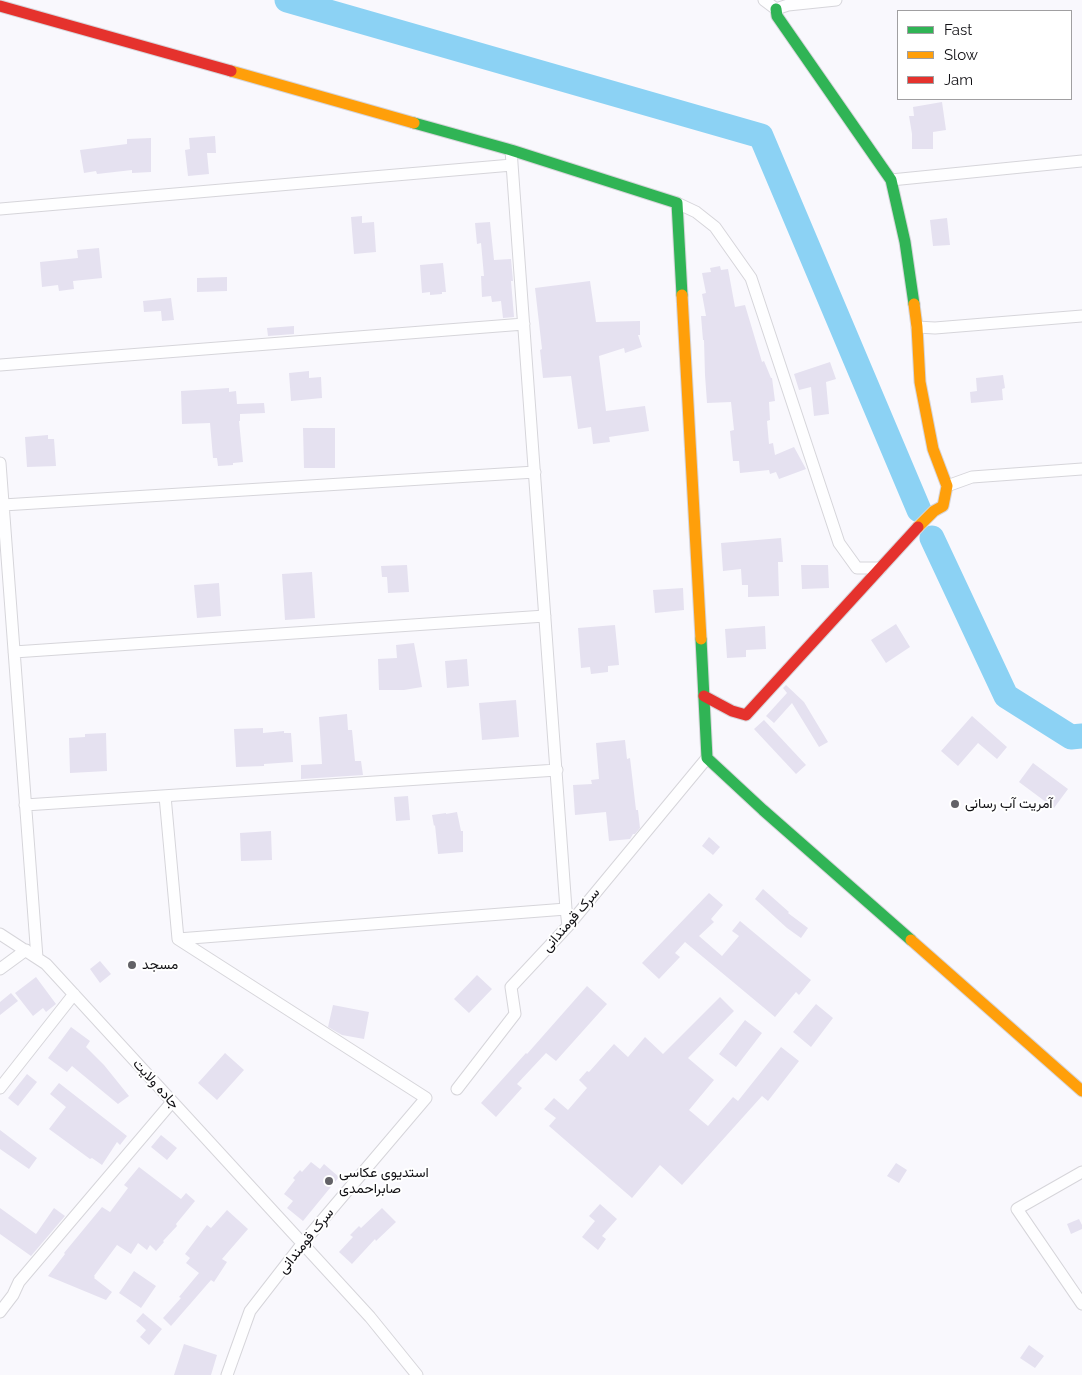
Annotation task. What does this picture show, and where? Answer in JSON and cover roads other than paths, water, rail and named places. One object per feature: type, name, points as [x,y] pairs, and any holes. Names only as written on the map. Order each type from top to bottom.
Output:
[{"type":"street","points":[[704,696],[732,711],[746,715],[934,511],[943,506],[948,486],[933,449],[920,382],[917,327],[905,242],[891,180],[777,16],[776,9],[764,0]]},
{"type":"street","points":[[776,9],[788,5],[836,0]]},
{"type":"street","points":[[0,6],[511,150],[677,203],[696,212],[715,227],[751,278],[839,543],[857,568],[881,568]]},
{"type":"street","points":[[511,150],[568,926]]},
{"type":"street","points":[[891,180],[1082,161]]},
{"type":"street","points":[[0,209],[512,165]]},
{"type":"street","points":[[677,203],[707,758],[1082,1091]]},
{"type":"street","points":[[917,327],[935,328],[1082,316]]},
{"type":"street","points":[[0,365],[524,324]]},
{"type":"street","points":[[0,463],[37,958]]},
{"type":"street","points":[[948,486],[972,477],[1082,469]]},
{"type":"street","points":[[3,505],[535,472]]},
{"type":"street","points":[[14,652],[545,616]]},
{"type":"street","name":"سرک قومندانی","points":[[457,1089],[515,1014],[511,987],[568,926],[707,758]]},
{"type":"street","points":[[25,805],[557,770]]},
{"type":"street","points":[[165,796],[178,938],[566,909]]},
{"type":"street","name":"جاده ولایت","points":[[0,934],[46,964],[370,1317],[417,1375]]},
{"type":"street","name":"سرک قومندانی","points":[[178,938],[426,1098],[302,1244],[250,1311],[227,1375]]},
{"type":"street","points":[[0,969],[26,950]]},
{"type":"street","points":[[0,1088],[74,994]]},
{"type":"street","points":[[0,1312],[13,1295],[19,1282],[172,1102]]},
{"type":"street","points":[[1082,1172],[1017,1209],[1082,1304]]},
{"type":"waterway","points":[[287,0],[761,136],[919,510]]},
{"type":"waterway","points":[[932,538],[1006,696],[1071,737],[1082,736]]},
{"type":"place","name":"آمریت آب رسانی","points":[[955,804]]},
{"type":"place","name":"مسجد","points":[[132,965]]},
{"type":"place","name":"استدیوی عکاسی صابراحمدی","points":[[329,1181]]}]
